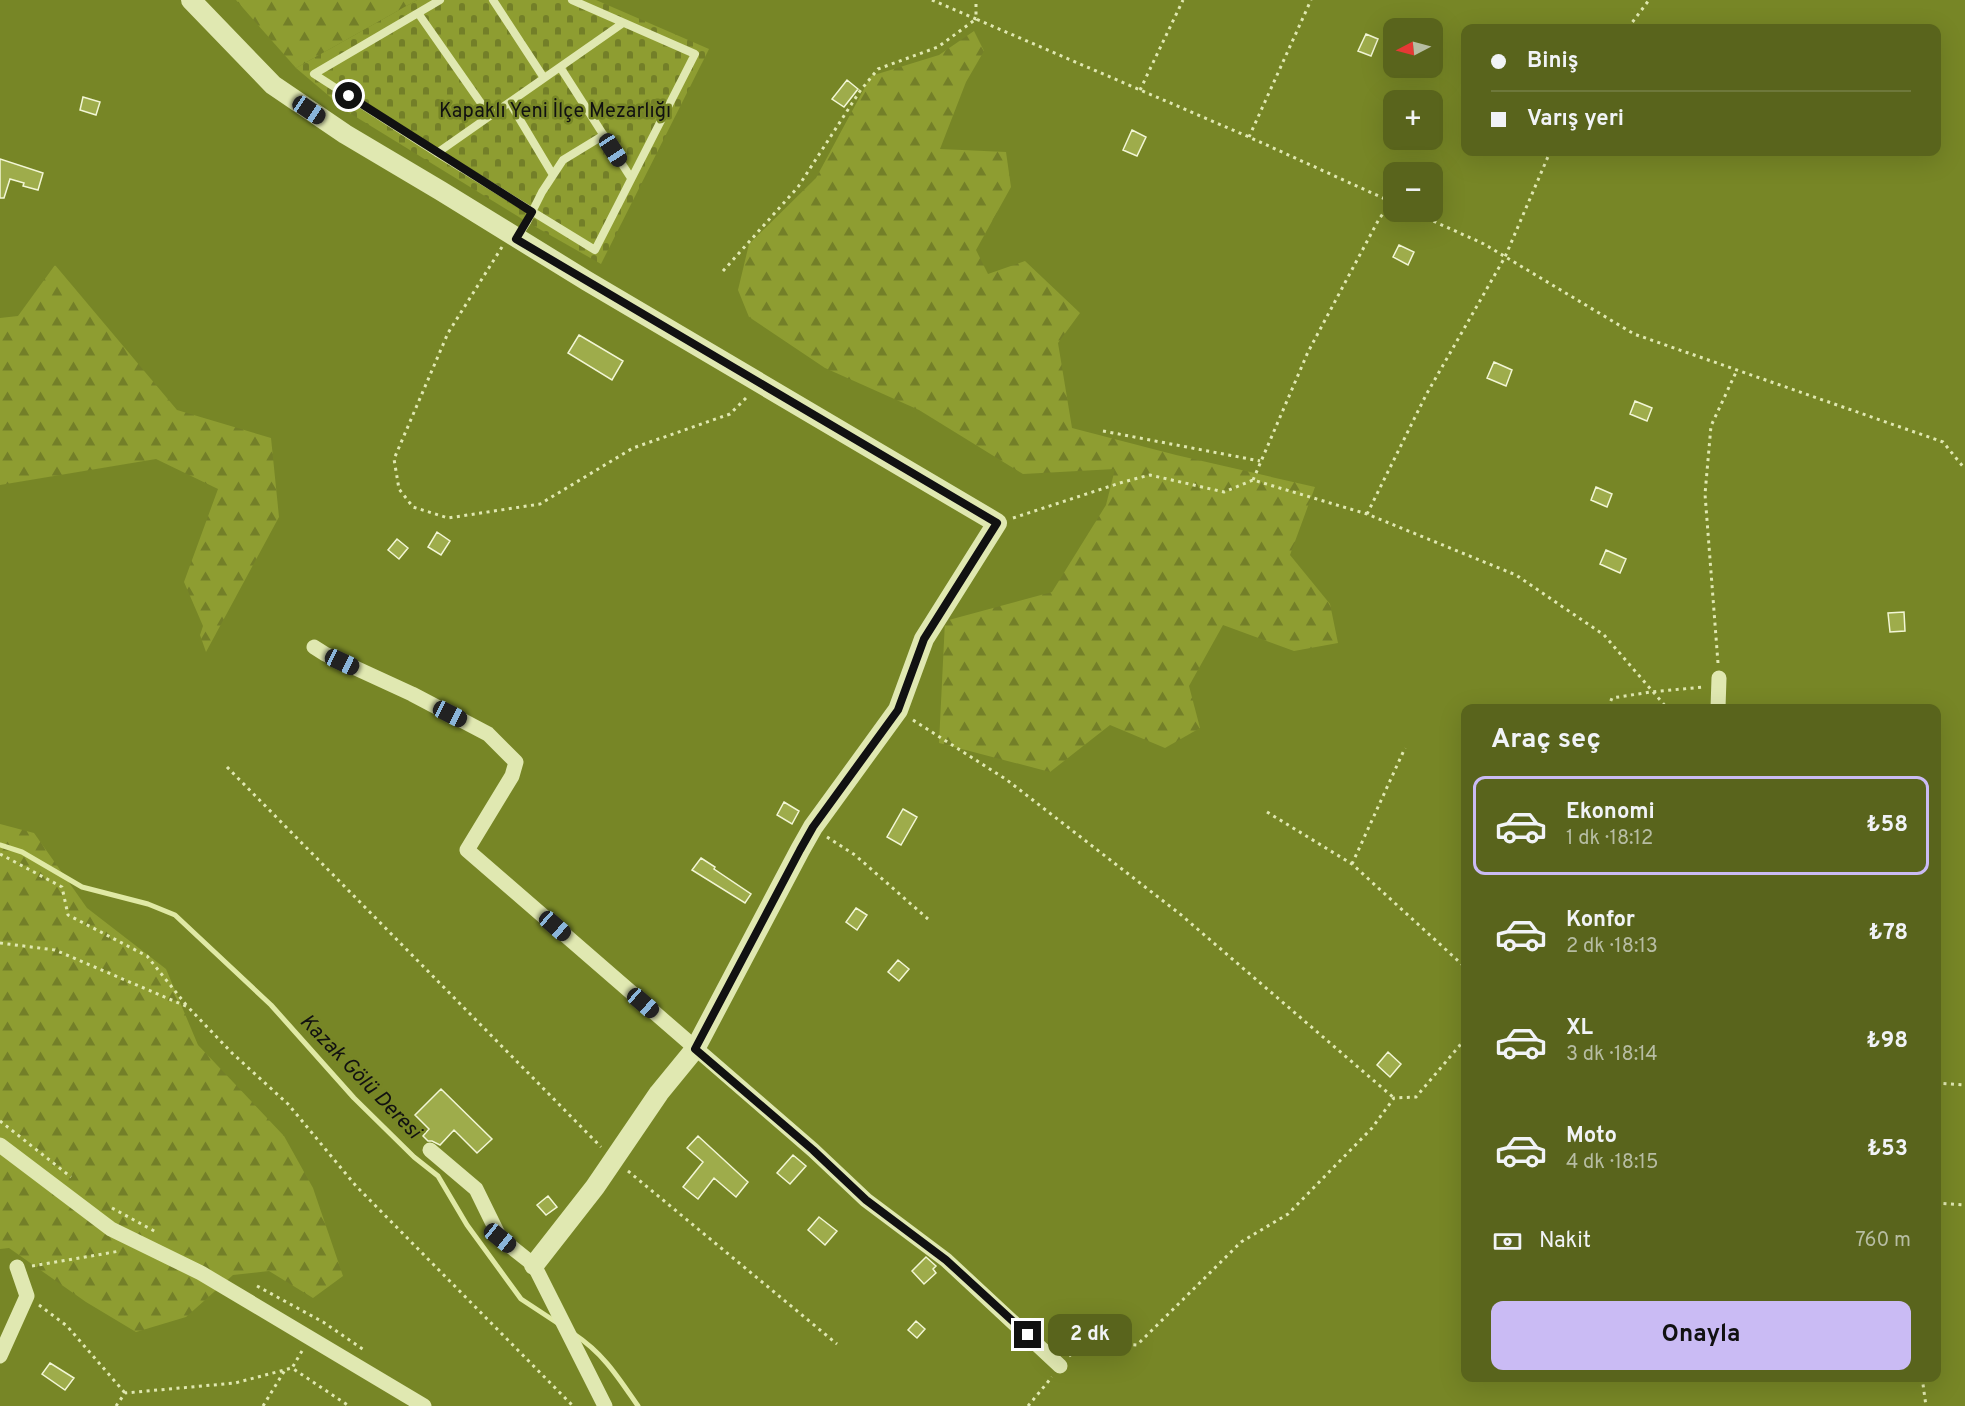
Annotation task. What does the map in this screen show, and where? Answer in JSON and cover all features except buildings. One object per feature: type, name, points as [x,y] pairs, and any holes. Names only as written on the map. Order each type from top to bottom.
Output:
[{"type":"street","points":[[191,0],[273,85],[345,134],[441,190],[513,237],[997,523],[924,639],[898,710],[813,827],[695,1049],[659,1093],[614,1160],[534,1265]]},
{"type":"street","points":[[314,647],[488,734],[516,762],[512,776],[467,850],[813,1150],[866,1200],[946,1260],[1060,1366]]},
{"type":"street","points":[[1718,704],[1719,678]]},
{"type":"street","points":[[0,1145],[111,1229],[201,1274],[424,1406]]},
{"type":"street","points":[[430,1150],[476,1189],[500,1238],[534,1265],[605,1406]]},
{"type":"street","points":[[0,1356],[27,1296],[17,1267]]},
{"type":"lane","points":[[440,0],[314,74],[594,250],[695,54],[572,0]]},
{"type":"lane","points":[[493,0],[544,78]]},
{"type":"lane","points":[[418,13],[490,116]]},
{"type":"lane","points":[[437,153],[624,22]]},
{"type":"lane","points":[[560,67],[631,178]]},
{"type":"lane","points":[[510,103],[553,175]]},
{"type":"lane","points":[[513,237],[532,212],[563,160],[604,135]]},
{"type":"path","points":[[932,0],[1383,197]]},
{"type":"path","points":[[976,0],[976,19]]},
{"type":"path","points":[[1140,90],[1183,0]]},
{"type":"path","points":[[1249,137],[1311,0]]},
{"type":"path","points":[[1631,24],[1649,0]]},
{"type":"path","points":[[723,272],[798,187],[860,91],[878,69],[938,47],[976,19]]},
{"type":"path","points":[[1367,514],[1426,395],[1505,257],[1548,156]]},
{"type":"path","points":[[1253,480],[1308,352],[1383,214]]},
{"type":"path","points":[[1435,222],[1484,244],[1634,334],[1943,442],[1965,470]]},
{"type":"path","points":[[513,237],[448,333],[394,459],[399,489],[413,507],[448,518],[540,504],[633,448],[730,414],[762,384]]},
{"type":"path","points":[[1610,704],[1612,698],[1703,688],[1719,678],[1705,494],[1710,426],[1737,370]]},
{"type":"path","points":[[1103,431],[1260,461]]},
{"type":"path","points":[[997,523],[1150,475],[1224,492],[1253,480],[1367,514],[1516,575],[1605,636],[1663,704]]},
{"type":"path","points":[[898,710],[1006,780],[1180,914],[1394,1098],[1416,1097],[1461,1044]]},
{"type":"path","points":[[1352,864],[1405,748]]},
{"type":"path","points":[[227,766],[614,1160],[837,1344]]},
{"type":"path","points":[[1267,812],[1352,864],[1461,963]]},
{"type":"path","points":[[813,827],[855,855],[928,920]]},
{"type":"path","points":[[0,854],[62,887],[68,915],[147,956],[188,1007],[232,1053],[288,1104],[356,1186],[573,1406]]},
{"type":"path","points":[[0,943],[55,950],[188,1007]]},
{"type":"path","points":[[1941,1083],[1965,1085]]},
{"type":"path","points":[[1028,1406],[1067,1357],[1081,1347],[1124,1344],[1137,1346],[1241,1242],[1288,1214],[1372,1128],[1394,1098]]},
{"type":"path","points":[[1941,1203],[1965,1205]]},
{"type":"path","points":[[17,1267],[37,1266],[146,1246]]},
{"type":"path","points":[[27,1296],[67,1326],[126,1393]]},
{"type":"path","points":[[116,1406],[126,1393],[235,1383],[292,1368],[309,1339]]},
{"type":"path","points":[[292,1368],[349,1406]]},
{"type":"path","points":[[263,1406],[285,1370]]},
{"type":"path","points":[[1923,1382],[1926,1406]]},
{"type":"green space","points":[[236,0],[417,0],[296,68]]},
{"type":"green space","name":"Kapaklı Yeni İlçe Mezarlığı","points":[[417,0],[596,0],[709,49],[601,264],[527,222],[348,112],[296,68]]},
{"type":"green space","points":[[974,31],[984,51],[966,82],[940,149],[1006,152],[1011,187],[976,250],[988,274],[1025,261],[1080,313],[1058,343],[1072,428],[1315,487],[1290,555],[1330,604],[1338,643],[1294,651],[1223,625],[1189,686],[1200,728],[1165,748],[1110,725],[1050,772],[939,743],[945,621],[1052,592],[1106,505],[1115,469],[1023,474],[919,410],[825,368],[749,317],[738,290],[749,244],[816,178],[871,76],[939,55]]},
{"type":"green space","points":[[55,265],[177,410],[271,438],[279,517],[206,652],[200,635],[203,626],[184,582],[218,489],[156,459],[0,485],[0,318],[18,316]]},
{"type":"green space","points":[[0,824],[34,833],[87,908],[166,969],[198,1045],[284,1136],[313,1188],[343,1276],[313,1298],[269,1271],[233,1275],[186,1317],[136,1332],[86,1302],[9,1248],[0,1249]]},
{"type":"waterway","name":"Kazak Gölü Deresi","points":[[0,845],[22,852],[82,887],[148,904],[175,915],[271,1005],[354,1098],[414,1157],[438,1176],[467,1225],[521,1299],[559,1324]]},
{"type":"waterway","name":"Kazak Gölü Deresi","points":[[574,1334],[602,1358],[638,1406]]},
{"type":"route","points":[[349,96],[532,212],[516,239],[997,523],[924,639],[898,710],[813,827],[695,1049],[813,1150],[866,1200],[946,1260],[1028,1335]]}]
